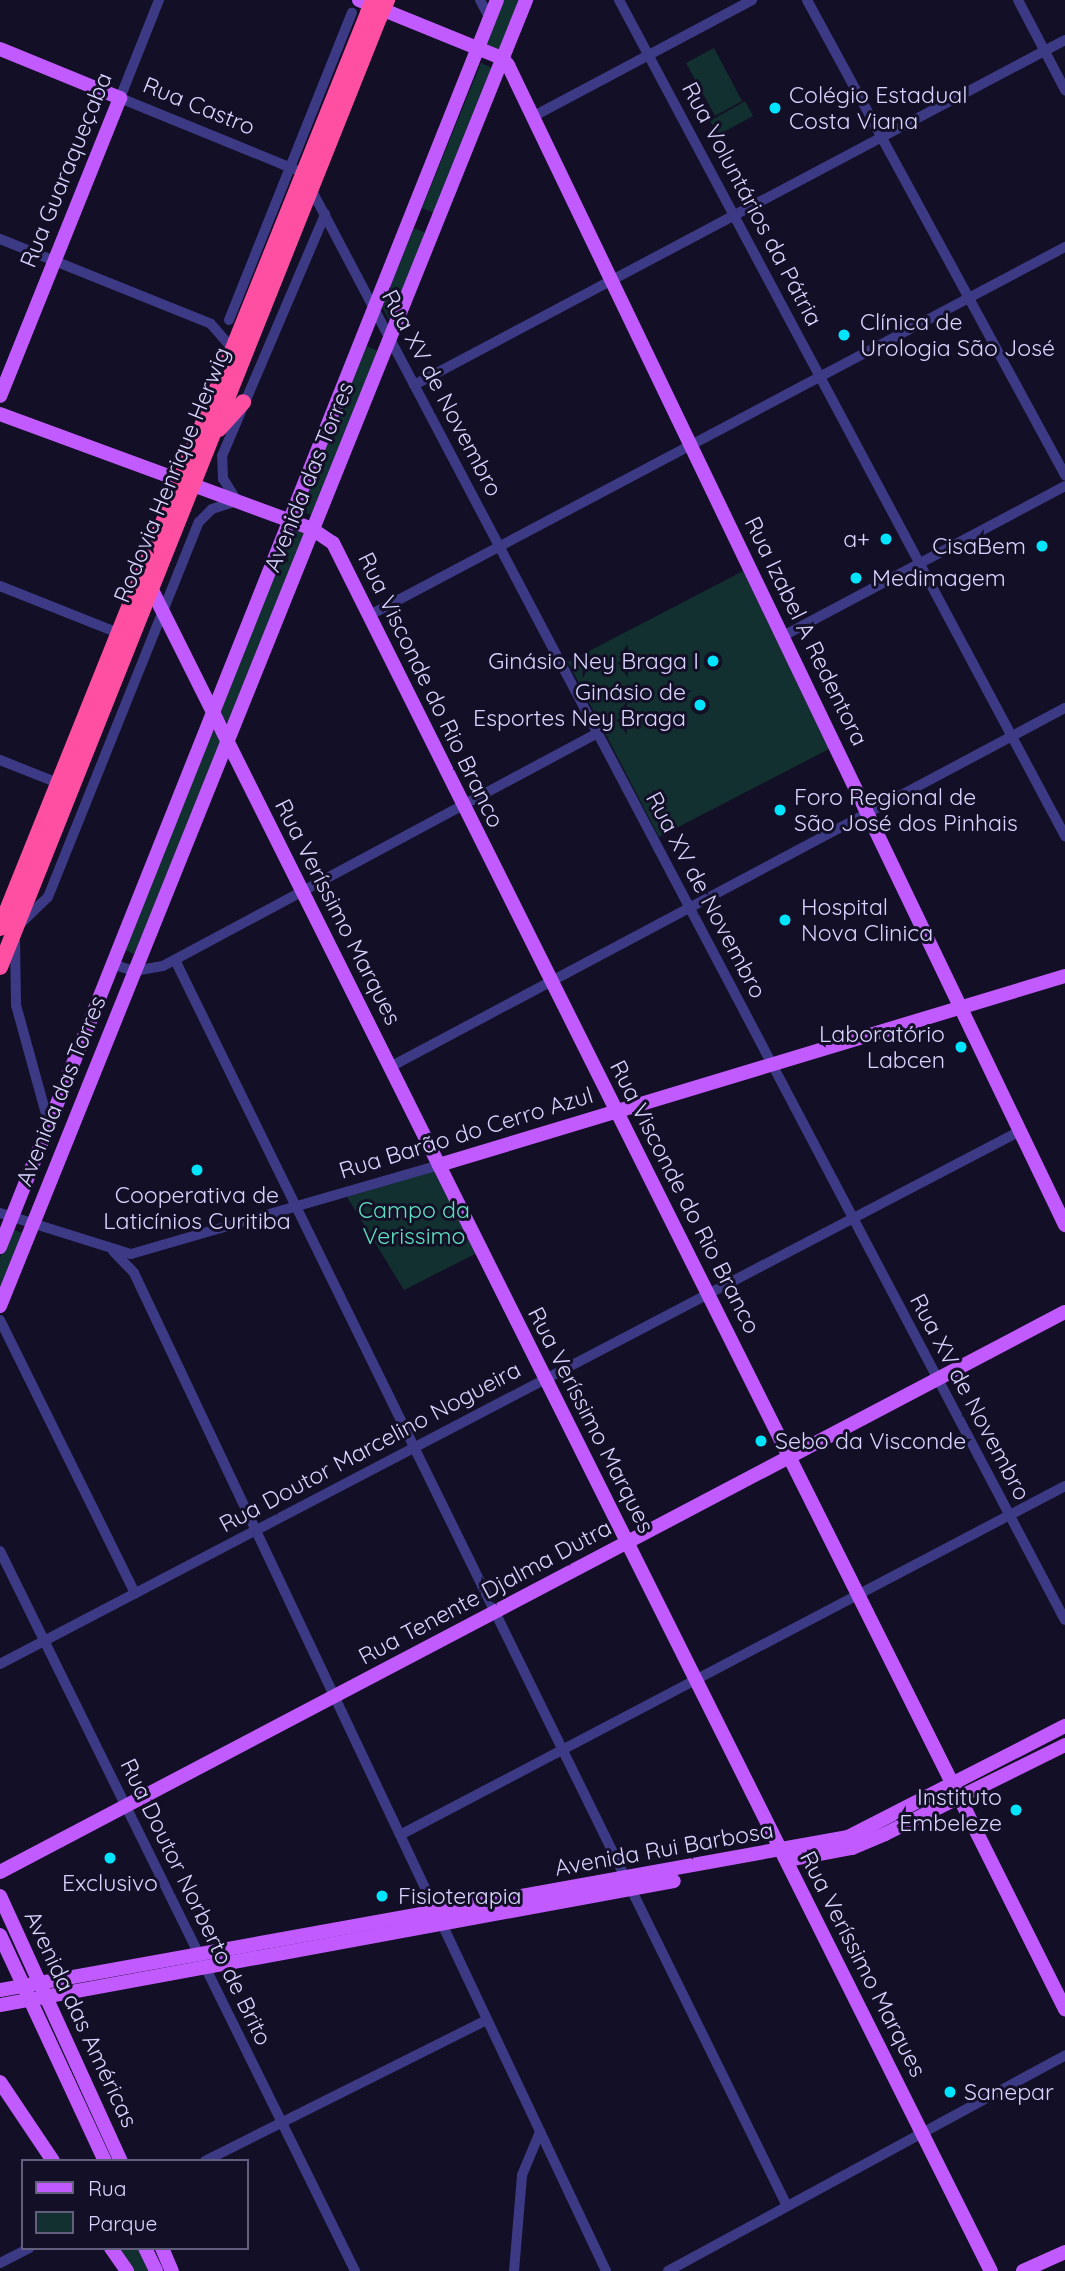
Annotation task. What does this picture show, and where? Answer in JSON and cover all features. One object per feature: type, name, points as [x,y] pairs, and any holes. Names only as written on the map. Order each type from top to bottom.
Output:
[{"type":"highway","name":"Rodovia Henrique Herwig","points":[[0,967],[8,928],[58,783],[246,316],[297,170],[366,9],[387,0]]},
{"type":"highway","name":"Rodovia Henrique Herwig","points":[[8,928],[151,588],[179,480],[211,439],[311,189],[366,9]]},
{"type":"highway","points":[[211,439],[243,402]]},
{"type":"main road","name":"Avenida das Torres","points":[[0,1247],[6,1215],[49,1125],[497,0]]},
{"type":"main road","name":"Avenida das Torres","points":[[0,1306],[526,0]]},
{"type":"main road","points":[[366,9],[502,58]]},
{"type":"main road","name":"Rua Castro","points":[[0,49],[120,98]]},
{"type":"main road","name":"Rua Izabel A Redentora","points":[[502,58],[534,116],[1065,1225]]},
{"type":"main road","points":[[487,97],[505,87],[526,100]]},
{"type":"main road","name":"Rua Guaraqueçaba","points":[[0,396],[120,98]]},
{"type":"main road","points":[[413,213],[422,224],[436,222]]},
{"type":"main road","name":"Rua Visconde do Rio Branco","points":[[0,414],[290,520],[313,529],[333,543],[1065,2008]]},
{"type":"main road","name":"Rua Veríssimo Marques","points":[[151,588],[991,2271]]},
{"type":"main road","name":"Rua Barão do Cerro Azul","points":[[439,1166],[1065,976]]},
{"type":"main road","name":"Rua Tenente Djalma Dutra","points":[[0,1872],[1065,1312]]},
{"type":"main road","name":"Avenida Rui Barbosa","points":[[784,1856],[848,1836],[1065,1726]]},
{"type":"main road","name":"Avenida Rui Barbosa","points":[[0,2005],[27,1993],[42,1990],[784,1856],[852,1848],[1065,1745]]},
{"type":"main road","name":"Avenida das Américas","points":[[0,1896],[120,2159]]},
{"type":"main road","name":"Avenida das Américas","points":[[0,1936],[104,2159]]},
{"type":"main road","name":"Avenida Rui Barbosa","points":[[0,1990],[27,1993]]},
{"type":"main road","points":[[0,2082],[52,2159]]},
{"type":"main road","points":[[112,2250],[127,2271]]},
{"type":"main road","points":[[146,2250],[156,2271]]},
{"type":"main road","points":[[163,2250],[172,2271]]},
{"type":"main road","points":[[1023,2271],[1065,2252]]},
{"type":"street","name":"Rua Guaraqueçaba","points":[[120,98],[159,0]]},
{"type":"street","points":[[480,0],[490,19]]},
{"type":"street","name":"Rua Voluntários da Pátria","points":[[619,0],[1065,836]]},
{"type":"street","points":[[534,116],[752,0]]},
{"type":"street","points":[[807,0],[1065,475]]},
{"type":"street","points":[[1018,0],[1065,90]]},
{"type":"street","points":[[414,386],[1065,40]]},
{"type":"street","name":"Rua Castro","points":[[120,98],[297,170]]},
{"type":"street","points":[[229,320],[297,170]]},
{"type":"street","name":"Rua XV de Novembro","points":[[311,189],[1065,1620]]},
{"type":"street","points":[[49,1125],[16,1005],[8,928],[48,897],[198,522],[212,509],[237,501],[223,479],[221,463],[243,402],[325,214]]},
{"type":"street","points":[[0,239],[211,324],[233,349]]},
{"type":"street","points":[[368,616],[1065,247]]},
{"type":"street","points":[[211,324],[246,316]]},
{"type":"street","points":[[783,636],[1065,486]]},
{"type":"street","points":[[0,586],[118,633]]},
{"type":"street","points":[[390,1067],[1065,708]]},
{"type":"street","points":[[112,964],[134,971],[155,969],[175,960],[597,733]]},
{"type":"street","points":[[0,760],[58,783]]},
{"type":"street","points":[[175,960],[787,2206]]},
{"type":"street","name":"Rua Doutor Marcelino Nogueira","points":[[0,1664],[1020,1131]]},
{"type":"street","name":"Rua Barão do Cerro Azul","points":[[6,1215],[113,1251],[131,1254],[439,1166]]},
{"type":"street","points":[[136,1278],[148,1250]]},
{"type":"street","points":[[113,1251],[136,1278],[606,2271]]},
{"type":"street","points":[[0,1320],[135,1594]]},
{"type":"street","points":[[400,1835],[1065,1486]]},
{"type":"street","name":"Rua Doutor Norberto de Brito","points":[[0,1551],[355,2271]]},
{"type":"street","points":[[209,2159],[487,2020]]},
{"type":"street","points":[[668,2271],[1065,2056]]},
{"type":"street","points":[[514,2271],[522,2175],[540,2132]]},
{"type":"street","points":[[0,2263],[25,2250]]},
{"type":"green space","points":[[504,0],[521,0],[499,53],[486,45]]},
{"type":"green space","points":[[714,48],[742,101],[715,116],[686,63]]},
{"type":"green space","points":[[481,63],[495,69],[436,214],[422,208]]},
{"type":"green space","points":[[745,101],[753,116],[718,135],[710,121]]},
{"type":"green space","points":[[414,228],[428,234],[391,323],[382,307]]},
{"type":"green space","points":[[366,346],[378,351],[312,515],[300,511]]},
{"type":"green space","points":[[291,529],[306,534],[229,724],[218,712]]},
{"type":"green space","name":"Ginásio de Esportes Ney Braga","points":[[745,570],[831,748],[659,837],[568,662]]},
{"type":"green space","points":[[212,730],[223,741],[134,954],[125,950]]},
{"type":"green space","name":"Campo da Verissimo","points":[[437,1170],[479,1252],[404,1290],[347,1197]]},
{"type":"green space","points":[[12,1229],[25,1234],[0,1297],[0,1258]]},
{"type":"green space","points":[[119,2250],[139,2250],[149,2271],[133,2271]]},
{"type":"place","name":"Colégio Estadual Costa Viana","points":[[775,108]]},
{"type":"place","name":"Clínica de Urologia São José","points":[[844,335]]},
{"type":"place","name":"a+","points":[[886,539]]},
{"type":"place","name":"CisaBem","points":[[1042,546]]},
{"type":"place","name":"Medimagem","points":[[856,578]]},
{"type":"place","name":"Ginásio Ney Braga I","points":[[713,661]]},
{"type":"place","name":"Ginásio de Esportes Ney Braga","points":[[700,705]]},
{"type":"place","name":"Foro Regional de São José dos Pinhais","points":[[780,810]]},
{"type":"place","name":"Hospital Nova Clinica","points":[[785,920]]},
{"type":"place","name":"Laboratório Labcen","points":[[961,1047]]},
{"type":"place","name":"Cooperativa de Laticínios Curitiba","points":[[197,1170]]},
{"type":"place","name":"Sebo da Visconde","points":[[761,1441]]},
{"type":"place","name":"Instituto Embeleze","points":[[1016,1810]]},
{"type":"place","name":"Exclusivo","points":[[110,1858]]},
{"type":"place","name":"Fisioterapia","points":[[382,1896]]},
{"type":"place","name":"Sanepar","points":[[950,2092]]}]
